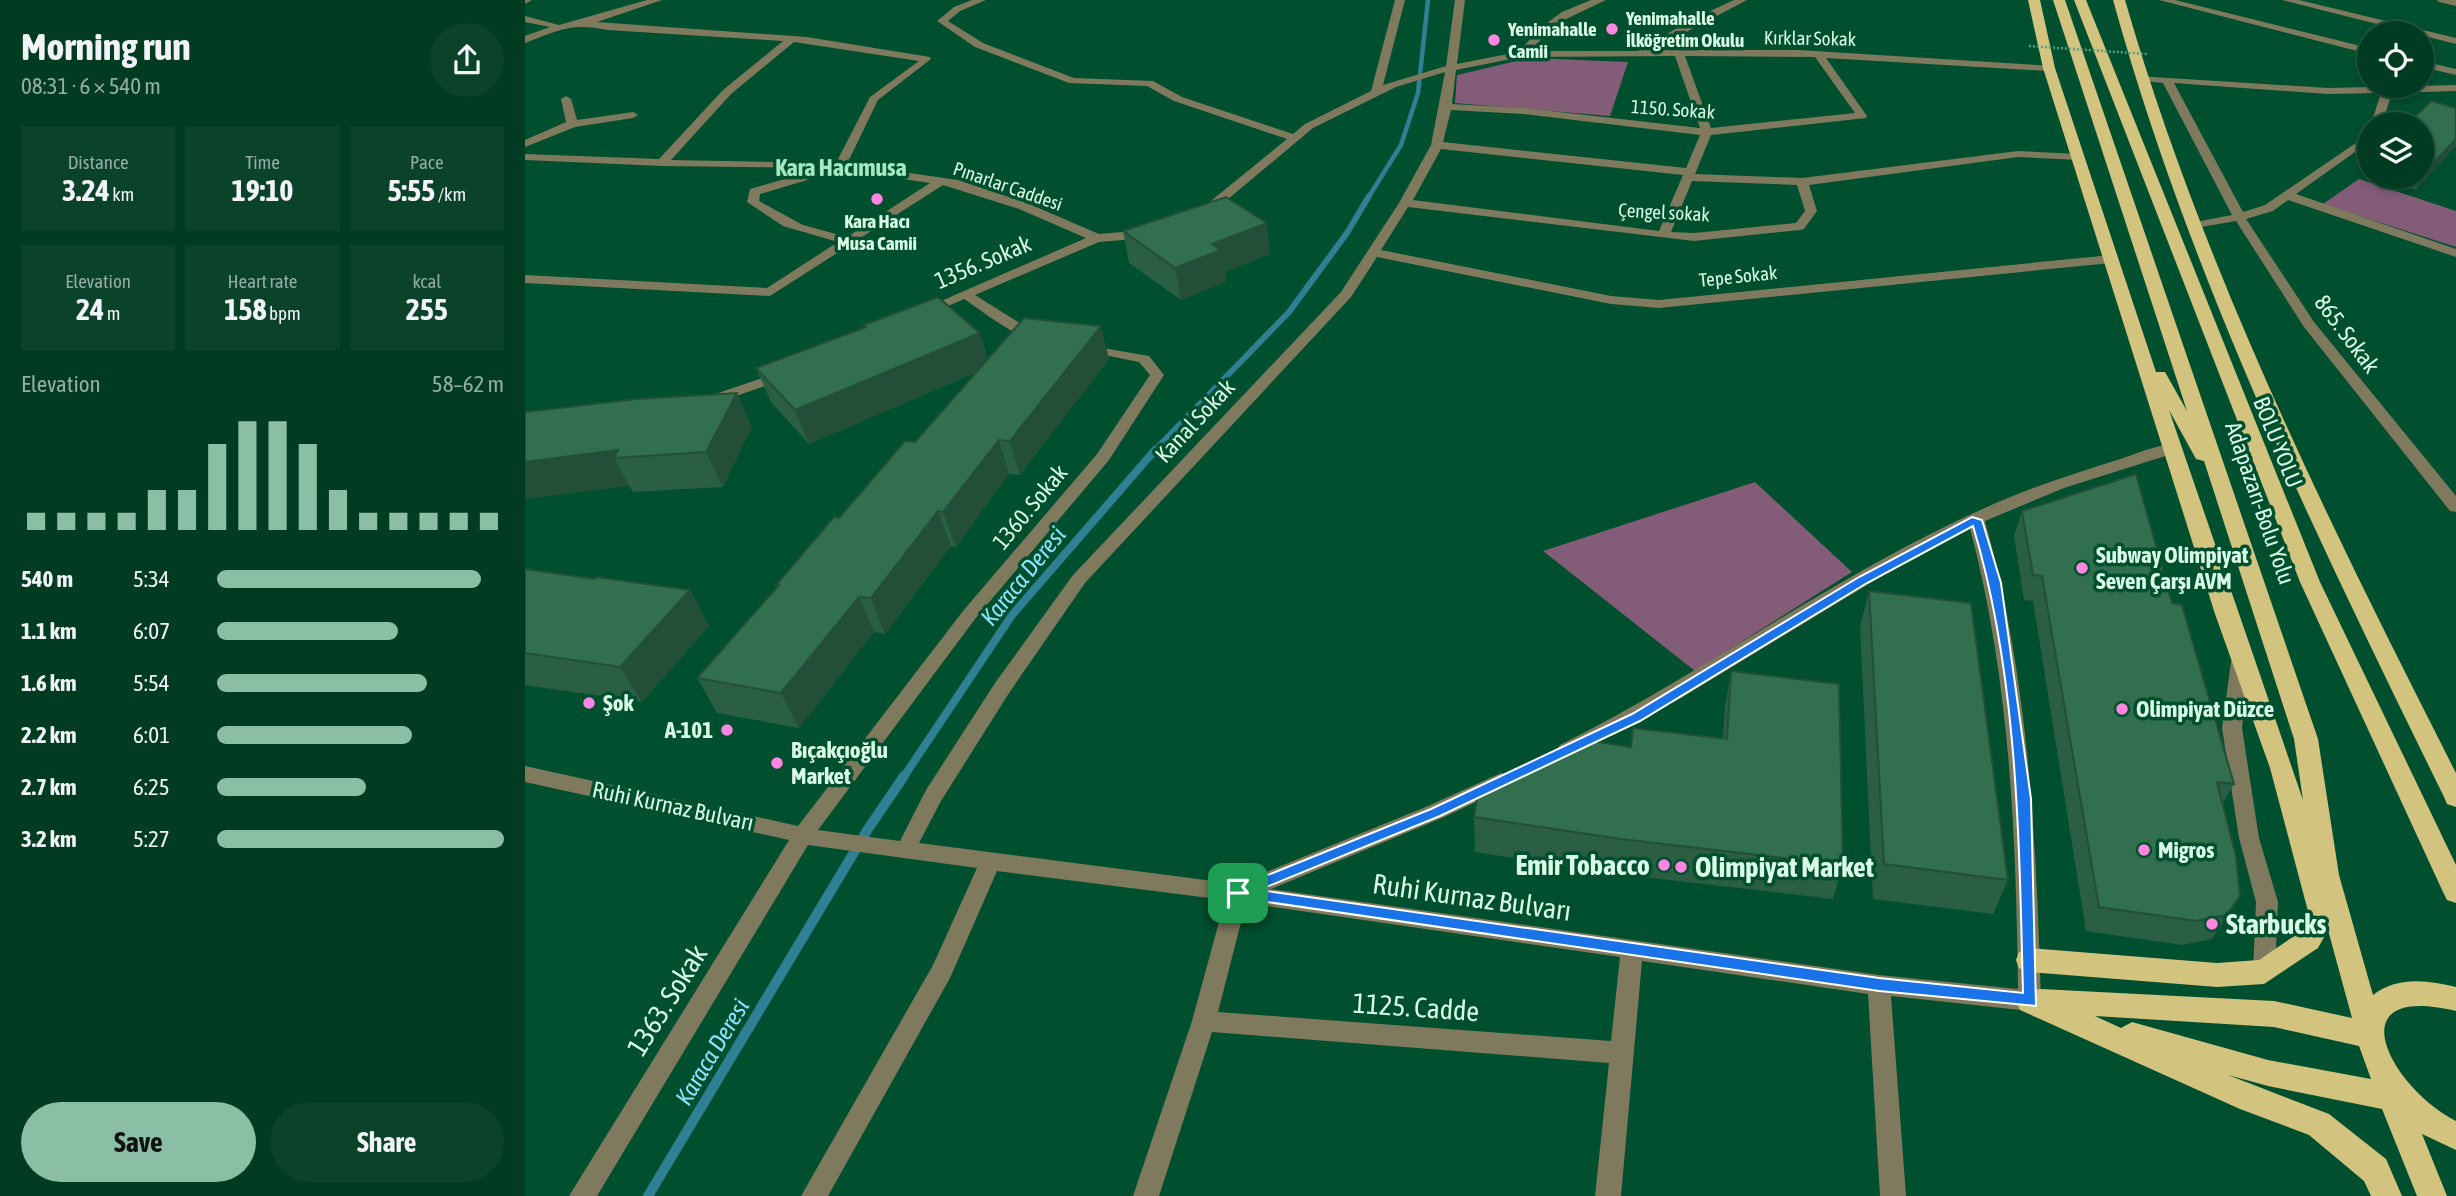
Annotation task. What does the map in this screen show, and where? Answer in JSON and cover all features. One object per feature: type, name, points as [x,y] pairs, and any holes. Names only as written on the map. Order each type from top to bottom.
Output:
[{"type":"highway","points":[[2029,960],[2217,975],[2264,972],[2309,940],[2322,916],[2282,768],[2241,655],[2049,68],[2034,0]]},
{"type":"highway","name":"Adapazarı-Bolu Yolu","points":[[2059,0],[2307,740],[2326,876],[2379,1066]]},
{"type":"highway","name":"BOLU YOLU","points":[[2080,0],[2310,582],[2456,892]]},
{"type":"highway","points":[[2119,0],[2141,78],[2220,290],[2311,504],[2456,797]]},
{"type":"highway","points":[[2220,290],[2246,362],[2284,519]]},
{"type":"highway","points":[[2134,331],[2229,503]]},
{"type":"highway","points":[[2030,1001],[2274,1014],[2369,1035],[2371,1016],[2385,1001],[2406,993],[2432,993],[2456,999]]},
{"type":"highway","points":[[2030,1001],[2115,1030],[2268,1073],[2392,1097]]},
{"type":"highway","points":[[2030,1001],[2250,1100],[2319,1125],[2375,1170],[2387,1196]]},
{"type":"highway","points":[[2379,1066],[2432,1196]]},
{"type":"highway","points":[[2379,1066],[2390,1088],[2413,1112],[2456,1136]]},
{"type":"street","points":[[525,40],[537,33],[585,22],[657,0]]},
{"type":"street","points":[[981,0],[957,9],[942,21],[979,46],[1073,81],[1149,83],[1178,99],[1295,138]]},
{"type":"street","points":[[1192,217],[1204,212],[1309,126],[1376,93],[1400,0]]},
{"type":"street","name":"Kanal Sokak","points":[[905,851],[933,796],[1002,688],[1079,579],[1346,294],[1405,203],[1437,145],[1447,107],[1448,68],[1460,0]]},
{"type":"street","points":[[1521,54],[1554,18],[1574,3],[1601,0]]},
{"type":"street","points":[[1637,55],[1696,21],[1742,0]]},
{"type":"street","points":[[2164,0],[2357,48]]},
{"type":"street","points":[[2287,0],[2456,41]]},
{"type":"street","points":[[2442,0],[2456,3]]},
{"type":"street","points":[[525,19],[568,26]]},
{"type":"street","points":[[585,22],[607,27],[791,39],[886,49],[926,59],[915,71],[876,95],[847,146],[840,167],[754,192],[753,202],[776,220],[814,234],[850,241]]},
{"type":"street","points":[[663,163],[727,92],[791,39]]},
{"type":"street","name":"Kırklar Sokak","points":[[1376,93],[1392,85],[1448,68],[1521,54],[1818,54],[2049,68]]},
{"type":"street","name":"1150. Sokak","points":[[1447,107],[1523,111],[1707,132],[1862,116],[1818,54]]},
{"type":"street","points":[[1663,235],[1707,132],[1680,56]]},
{"type":"street","points":[[2434,67],[2456,72]]},
{"type":"street","points":[[2141,78],[2357,91]]},
{"type":"street","name":"865. Sokak","points":[[2166,79],[2239,217],[2309,324],[2456,507]]},
{"type":"street","points":[[2434,89],[2456,88]]},
{"type":"street","points":[[566,99],[572,124]]},
{"type":"street","points":[[525,144],[572,124],[633,115]]},
{"type":"street","name":"Çengel sokak","points":[[1405,203],[1695,237],[1800,226],[1811,211],[1802,183],[1688,174],[1437,145]]},
{"type":"street","points":[[2194,226],[2269,208],[2357,145]]},
{"type":"street","points":[[1802,183],[2018,154],[2078,157]]},
{"type":"street","name":"Pınarlar Caddesi","points":[[525,157],[663,163],[821,164],[941,181],[1023,206],[1097,238],[1145,234],[1157,230]]},
{"type":"street","points":[[525,279],[770,292],[941,181]]},
{"type":"street","points":[[2286,195],[2456,253]]},
{"type":"street","name":"1356. Sokak","points":[[915,316],[1097,238]]},
{"type":"street","name":"Tepe Sokak","points":[[1373,252],[1611,300],[1659,303],[2111,259]]},
{"type":"street","name":"1360. Sokak","points":[[812,837],[969,615],[1103,457],[1157,375],[1144,359],[1057,342],[1024,332],[965,294]]},
{"type":"street","points":[[702,402],[737,393],[795,370]]},
{"type":"street","points":[[1548,759],[1636,718],[1863,580],[1976,520],[2091,471],[2173,449]]},
{"type":"street","points":[[1976,520],[1996,583],[2025,799],[2030,1001]]},
{"type":"street","points":[[2241,655],[2232,729],[2249,838],[2267,902],[2264,972]]},
{"type":"street","points":[[1146,1196],[1204,1021],[1238,893],[1435,812],[1523,771]]},
{"type":"street","name":"Ruhi Kurnaz Bulvarı","points":[[525,774],[812,837],[1238,893],[1879,985],[2030,1001]]},
{"type":"street","name":"1363. Sokak","points":[[582,1196],[812,837]]},
{"type":"street","points":[[814,1196],[919,1013],[992,859]]},
{"type":"street","points":[[1608,1196],[1632,950]]},
{"type":"street","points":[[1879,985],[1893,1196]]},
{"type":"street","name":"1125. Cadde","points":[[1204,1021],[1624,1053]]},
{"type":"path","points":[[2029,46],[2147,54]]},
{"type":"shaded area","points":[[1529,58],[1628,62],[1610,116],[1455,103],[1457,75]]},
{"type":"shaded area","points":[[2357,180],[2357,189],[2389,189],[2456,211],[2456,247],[2323,204]]},
{"type":"shaded area","points":[[1755,482],[1852,572],[1695,671],[1543,551]]},
{"type":"building","points":[[2431,101],[2456,108],[2456,139],[2434,162],[2434,112],[2420,112]]},
{"type":"building","points":[[1226,197],[1267,223],[1212,244],[1221,250],[1175,268],[1123,231]]},
{"type":"building","points":[[938,297],[980,333],[795,410],[756,368],[866,327],[864,325]]},
{"type":"building","points":[[1024,318],[1101,326],[1010,441],[999,440],[943,512],[938,511],[871,598],[859,597],[781,693],[697,678],[779,585],[776,585],[834,517],[839,518],[905,441],[915,442]]},
{"type":"building","points":[[737,393],[706,452],[614,458],[618,450],[525,462],[525,412],[636,399]]},
{"type":"building","points":[[2136,474],[2172,603],[2182,605],[2234,784],[2217,782],[2236,856],[2240,896],[2227,915],[2196,921],[2099,907],[2042,576],[2033,575],[2022,511]]},
{"type":"building","points":[[525,569],[690,590],[620,667],[525,653]]},
{"type":"building","points":[[1869,591],[1971,603],[2008,880],[1884,864]]},
{"type":"building","points":[[1731,671],[1839,684],[1843,865],[1621,839],[1474,817],[1478,792],[1580,739],[1631,747],[1633,728],[1727,739]]},
{"type":"waterway","name":"Karaca Deresi","points":[[1368,198],[1401,145],[1418,93],[1428,0]]},
{"type":"waterway","name":"Karaca Deresi","points":[[1153,452],[1289,312],[1347,233],[1369,196]]},
{"type":"waterway","name":"Karaca Deresi","points":[[903,778],[1012,615],[1155,450]]},
{"type":"waterway","name":"Karaca Deresi","points":[[648,1196],[868,829],[904,776]]},
{"type":"place","name":"Yenimahalle İlköğretim Okulu","points":[[1612,29]]},
{"type":"place","name":"Yenimahalle Camii","points":[[1494,40]]},
{"type":"place","name":"Kara Hacı Musa Camii","points":[[877,199]]},
{"type":"place","name":"Subway Olimpiyat Seven Çarşı AVM","points":[[2082,568]]},
{"type":"place","name":"Şok","points":[[589,703]]},
{"type":"place","name":"Olimpiyat Düzce","points":[[2122,709]]},
{"type":"place","name":"A-101","points":[[727,730]]},
{"type":"place","name":"Bıçakçıoğlu Market","points":[[777,763]]},
{"type":"place","name":"Migros","points":[[2144,850]]},
{"type":"place","name":"Emir Tobacco","points":[[1664,865]]},
{"type":"place","name":"Olimpiyat Market","points":[[1681,867]]},
{"type":"place","name":"Starbucks","points":[[2212,924]]},
{"type":"district","name":"Kara Hacımusa","points":[[841,167]]},
{"type":"route","points":[[1976,520],[1996,583],[2025,799],[2030,1001],[1879,985],[1238,893],[1435,812],[1636,718],[1863,580],[1976,520]]}]
